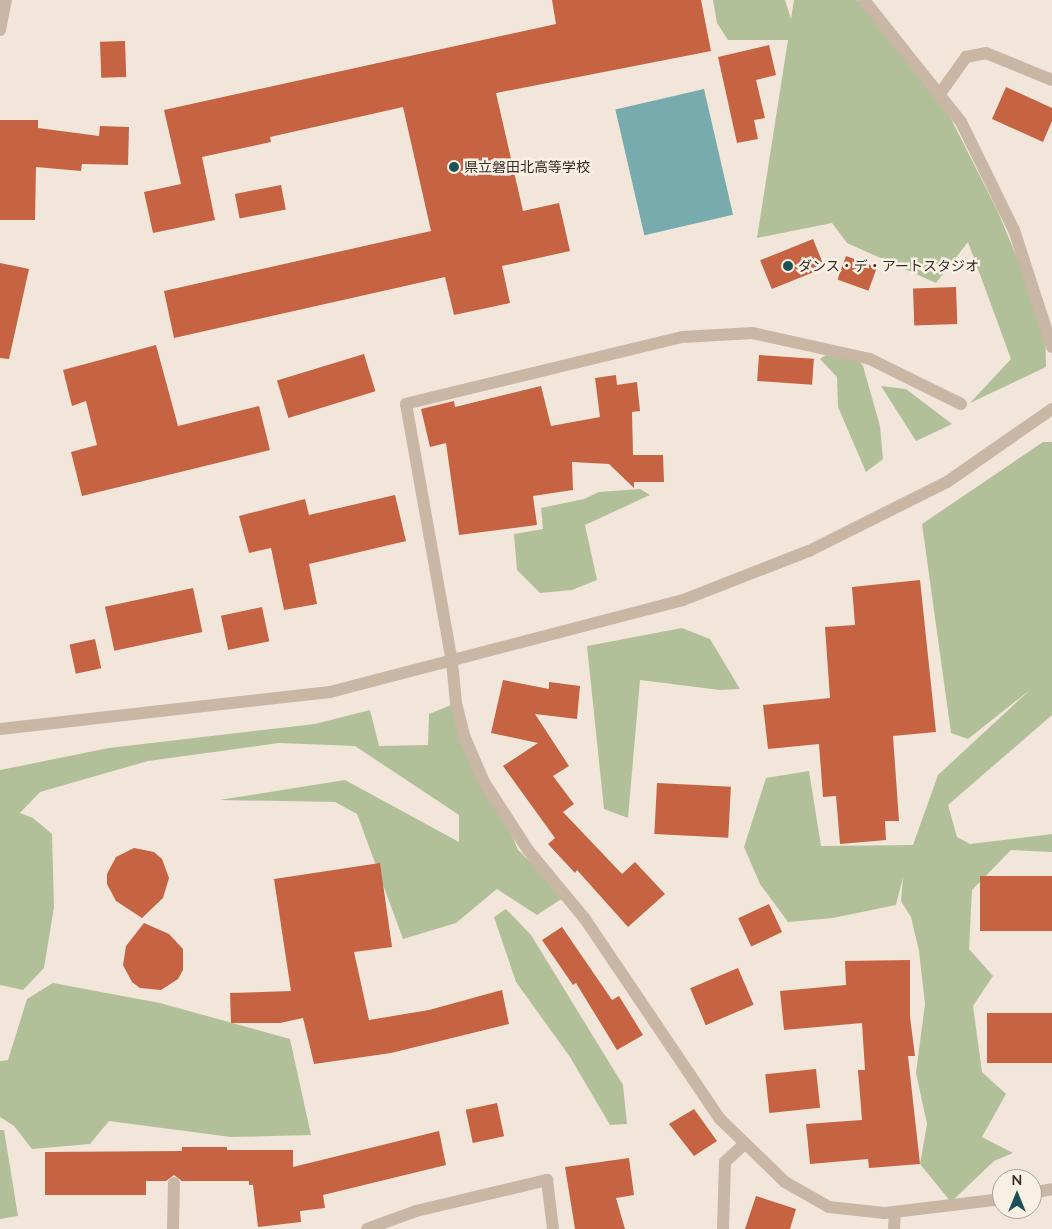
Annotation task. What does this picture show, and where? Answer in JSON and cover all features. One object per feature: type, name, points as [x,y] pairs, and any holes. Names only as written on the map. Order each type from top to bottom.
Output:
[{"type":"street","points":[[0,30],[6,0]]},
{"type":"street","points":[[864,0],[961,122],[1014,230],[1052,347]]},
{"type":"street","points":[[939,95],[966,57],[986,52],[1052,80]]},
{"type":"street","points":[[961,404],[870,359],[753,333],[682,337],[406,404],[452,662],[456,703],[465,738],[484,782],[528,850],[585,919],[720,1119],[744,1144],[786,1182],[829,1207],[895,1212],[992,1200]]},
{"type":"street","points":[[0,729],[330,692],[452,662],[683,600],[809,551],[947,482],[1052,409]]},
{"type":"street","points":[[723,1229],[725,1162],[744,1144]]},
{"type":"street","points":[[367,1229],[416,1212],[548,1180],[553,1229]]},
{"type":"street","points":[[173,1229],[174,1183]]},
{"type":"street","points":[[894,1229],[895,1212]]},
{"type":"green space","points":[[713,0],[785,0],[791,19],[794,0],[857,0],[939,95],[998,212],[1045,325],[1046,367],[970,403],[1011,359],[968,242],[936,283],[847,243],[832,223],[757,238],[788,40],[728,40],[717,23]]},
{"type":"green space","points":[[833,350],[854,356],[863,366],[880,426],[883,459],[866,472],[838,407],[837,377],[820,359]]},
{"type":"green space","points":[[881,386],[906,389],[952,424],[916,441]]},
{"type":"green space","points":[[1043,442],[1052,442],[1052,715],[948,805],[957,837],[970,844],[1052,834],[1052,852],[1011,850],[972,890],[969,949],[993,976],[973,1006],[982,1072],[1006,1094],[982,1137],[1013,1153],[994,1161],[951,1202],[920,1164],[927,1124],[916,1073],[925,1004],[919,951],[911,917],[901,901],[903,877],[896,905],[833,918],[788,922],[760,884],[744,847],[766,778],[809,771],[821,846],[913,845],[938,775],[1031,689],[968,739],[951,733],[922,524]]},
{"type":"green space","points":[[640,489],[650,495],[585,525],[597,580],[572,590],[540,593],[517,570],[514,534],[543,529],[541,508],[584,499],[599,492]]},
{"type":"green space","points":[[682,628],[710,639],[740,689],[720,690],[640,680],[628,818],[604,809],[587,646]]},
{"type":"green space","points":[[456,703],[518,850],[566,896],[537,915],[497,889],[456,923],[403,939],[357,814],[335,802],[219,800],[345,780],[459,842],[459,815],[355,746],[279,743],[148,761],[40,792],[20,813],[33,818],[52,834],[54,907],[44,968],[23,990],[0,985],[0,770],[109,748],[315,724],[370,710],[379,746],[428,745],[429,714]]},
{"type":"green space","points":[[506,909],[531,935],[623,1085],[627,1124],[610,1125],[570,1057],[516,982],[494,917]]},
{"type":"green space","points":[[53,983],[160,1003],[290,1039],[311,1135],[231,1137],[109,1121],[90,1144],[32,1149],[14,1126],[0,1117],[0,1061],[8,1060],[27,999]]},
{"type":"green space","points":[[0,1130],[4,1130],[18,1216],[0,1219]]},
{"type":"water","points":[[704,89],[733,215],[644,235],[615,109]]},
{"type":"building","points":[[552,0],[701,0],[711,51],[496,93],[523,211],[559,203],[570,251],[502,266],[510,303],[454,315],[445,277],[174,338],[164,291],[431,231],[403,107],[270,137],[271,142],[202,157],[215,220],[153,233],[144,192],[181,184],[164,110],[556,24]]},
{"type":"building","points":[[125,41],[126,77],[101,78],[100,42]]},
{"type":"building","points":[[769,45],[776,75],[756,80],[765,118],[754,120],[758,139],[737,143],[718,57]]},
{"type":"building","points":[[1006,87],[1052,108],[1052,121],[1043,142],[992,119]]},
{"type":"building","points":[[0,120],[38,120],[38,128],[99,136],[100,126],[129,127],[128,165],[82,164],[81,171],[36,167],[35,220],[0,220]]},
{"type":"building","points":[[281,185],[286,210],[240,219],[235,194]]},
{"type":"building","points":[[813,239],[825,268],[772,289],[760,260]]},
{"type":"building","points":[[846,256],[877,267],[868,291],[837,279]]},
{"type":"building","points":[[0,263],[29,269],[9,359],[0,358]]},
{"type":"building","points":[[956,287],[957,324],[914,325],[913,289]]},
{"type":"building","points":[[156,345],[178,426],[259,406],[270,450],[82,496],[71,452],[97,445],[86,401],[72,406],[63,370]]},
{"type":"building","points":[[364,354],[375,391],[288,418],[277,381]]},
{"type":"building","points":[[759,355],[814,359],[812,385],[757,381]]},
{"type":"building","points":[[616,375],[617,385],[637,382],[640,411],[632,412],[633,455],[663,455],[664,482],[634,482],[634,488],[609,464],[572,462],[573,490],[533,496],[537,525],[459,535],[446,443],[430,447],[421,409],[454,401],[455,407],[541,386],[551,426],[600,417],[595,378]]},
{"type":"building","points":[[395,495],[406,541],[309,564],[317,604],[284,610],[271,548],[249,553],[239,516],[305,499],[309,515]]},
{"type":"building","points":[[920,580],[936,732],[893,736],[899,821],[885,821],[886,840],[840,844],[836,796],[823,797],[819,744],[768,749],[763,705],[830,698],[825,627],[855,625],[852,587]]},
{"type":"building","points":[[193,588],[202,632],[114,651],[105,607]]},
{"type":"building","points":[[262,607],[269,641],[228,650],[221,616]]},
{"type":"building","points":[[95,639],[101,668],[76,674],[70,644]]},
{"type":"building","points":[[503,680],[549,689],[549,682],[580,686],[577,719],[535,714],[569,766],[553,776],[574,804],[563,812],[622,874],[635,862],[665,894],[628,927],[577,870],[575,873],[548,844],[555,838],[503,766],[538,743],[491,733]]},
{"type":"building","points":[[657,783],[731,787],[728,838],[654,834]]},
{"type":"building","points":[[134,848],[154,852],[162,859],[169,878],[163,898],[142,918],[116,901],[107,884],[107,874],[116,857]]},
{"type":"building","points":[[380,863],[392,947],[354,952],[369,1020],[429,1010],[502,990],[509,1024],[391,1053],[314,1064],[303,1018],[280,1023],[231,1023],[230,993],[291,991],[274,879]]},
{"type":"building","points":[[980,876],[1052,876],[1052,931],[980,931]]},
{"type":"building","points":[[769,904],[782,932],[751,946],[738,918]]},
{"type":"building","points":[[144,923],[169,934],[183,949],[183,970],[178,979],[161,990],[140,988],[132,982],[123,965],[126,946]]},
{"type":"building","points":[[562,927],[612,1000],[619,996],[643,1035],[617,1050],[576,983],[573,985],[542,940]]},
{"type":"building","points":[[910,960],[910,1017],[915,1056],[908,1056],[920,1164],[869,1168],[868,1159],[810,1164],[806,1124],[862,1120],[858,1070],[865,1070],[862,1023],[784,1030],[780,991],[846,985],[845,961]]},
{"type":"building","points":[[738,968],[754,1005],[706,1025],[690,988]]},
{"type":"building","points":[[987,1013],[1052,1013],[1052,1063],[987,1063]]},
{"type":"building","points":[[816,1069],[820,1108],[769,1113],[765,1074]]},
{"type":"building","points":[[497,1103],[504,1136],[473,1143],[466,1110]]},
{"type":"building","points":[[694,1109],[717,1141],[694,1156],[669,1124]]},
{"type":"building","points":[[439,1131],[446,1165],[323,1195],[325,1208],[300,1211],[301,1222],[258,1227],[253,1185],[249,1185],[249,1181],[182,1181],[174,1175],[166,1181],[146,1181],[146,1195],[45,1195],[45,1152],[182,1151],[182,1147],[227,1147],[227,1150],[293,1150],[293,1167]]},
{"type":"building","points":[[629,1158],[634,1195],[616,1198],[625,1229],[575,1229],[565,1167]]},
{"type":"building","points":[[756,1196],[796,1209],[790,1229],[745,1229]]},
{"type":"place","name":"県立磐田北高等学校","points":[[454,167]]},
{"type":"place","name":"ダンス・デ・アートスタジオ","points":[[788,266]]}]
